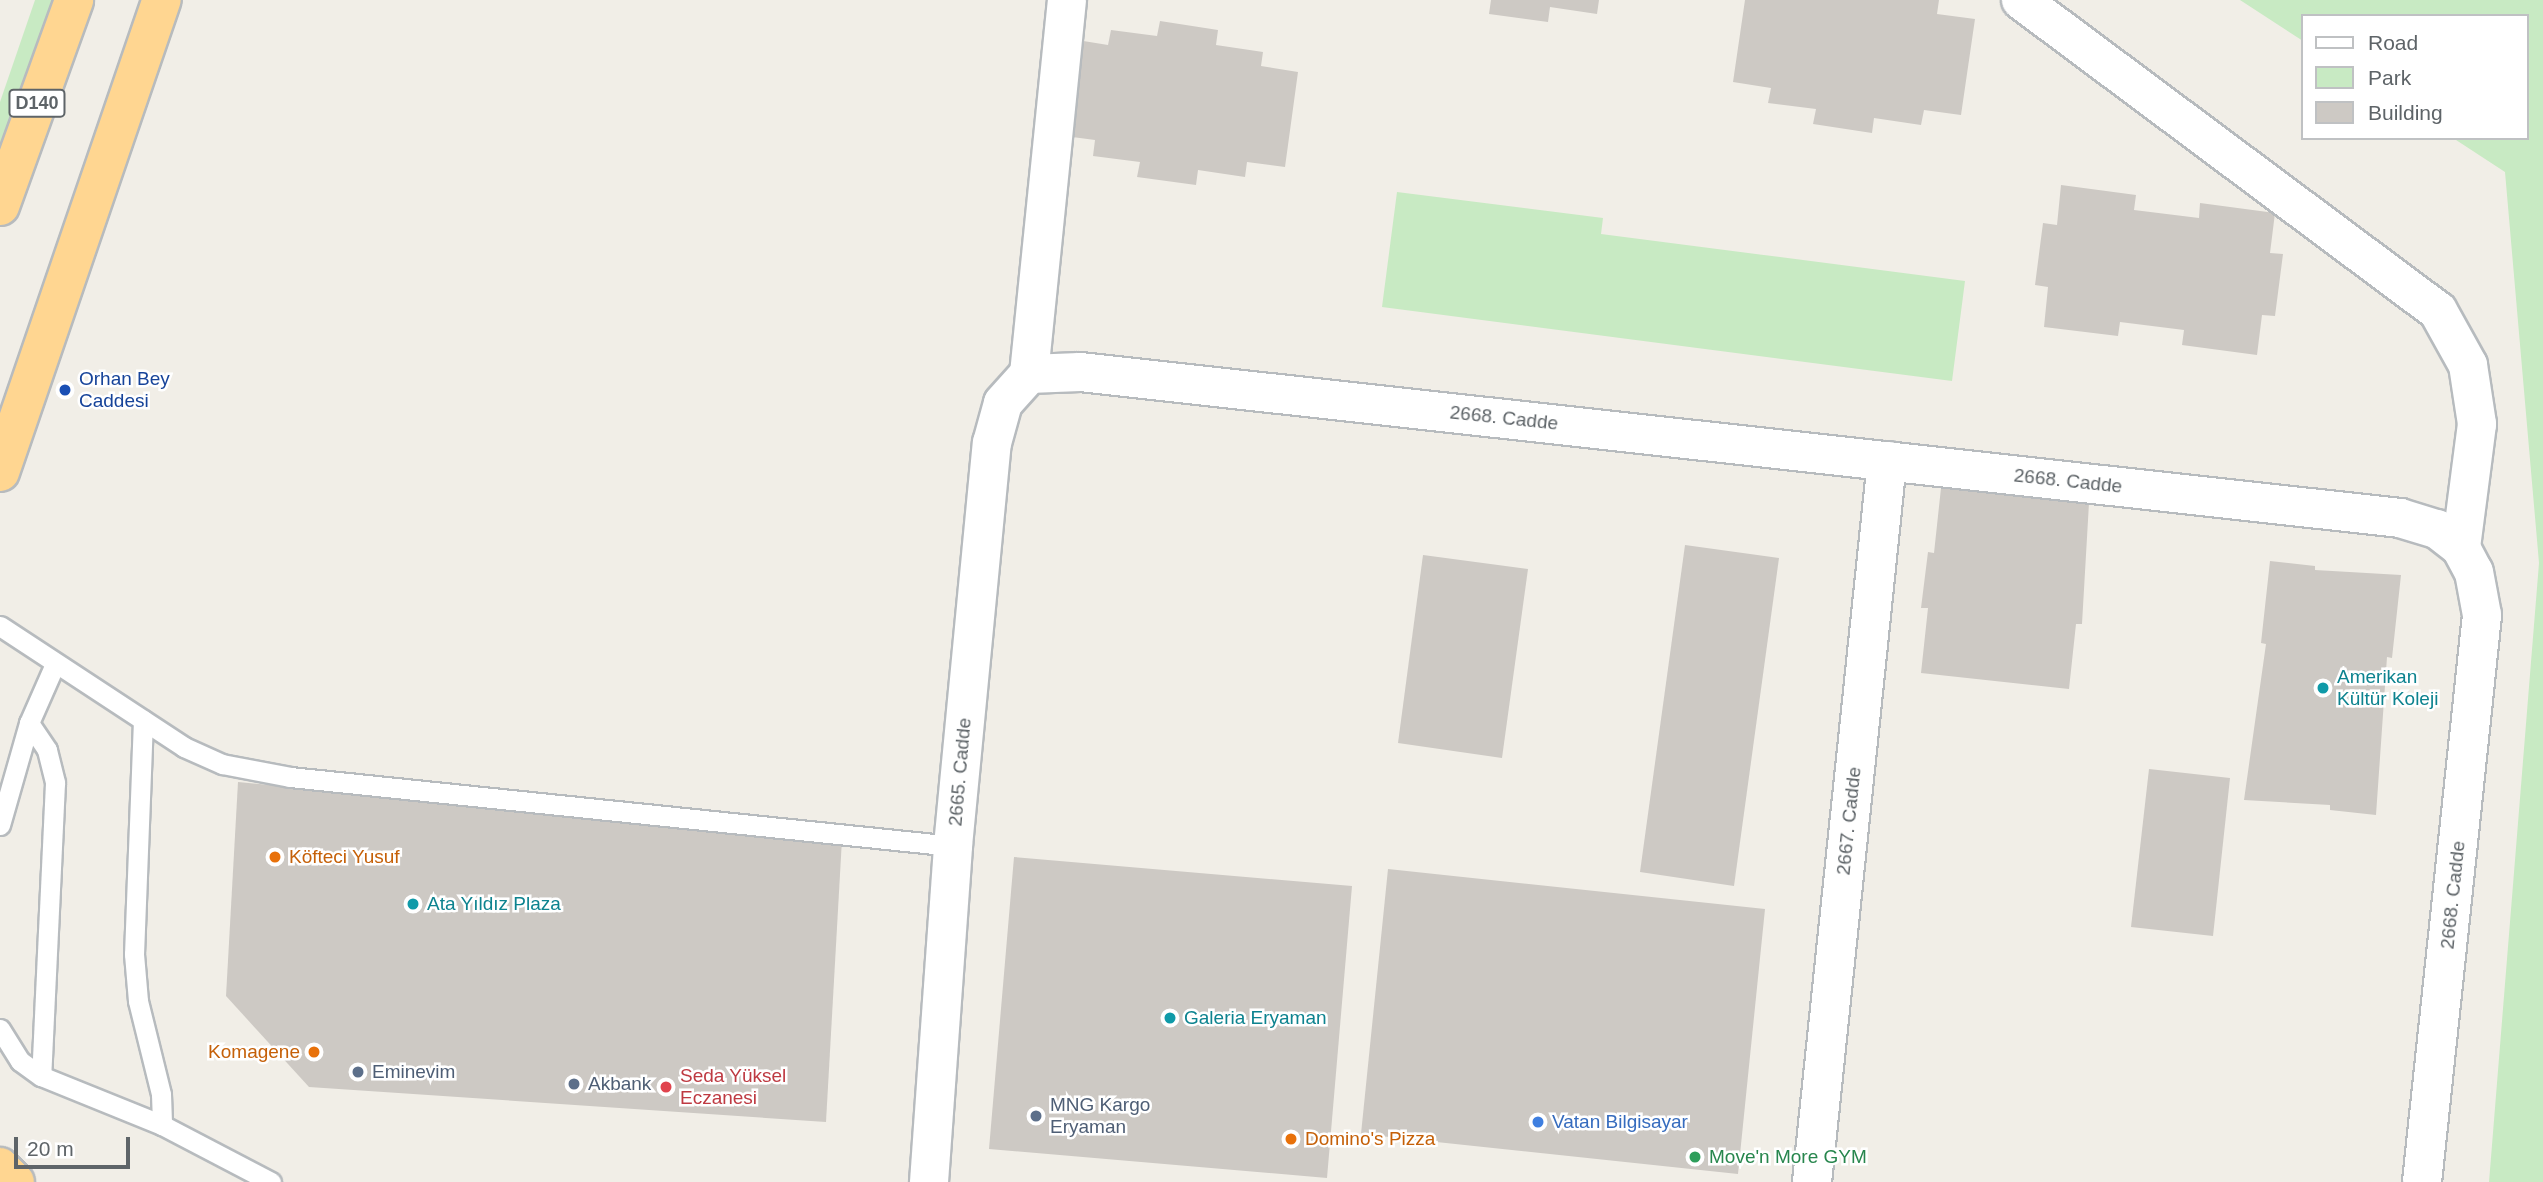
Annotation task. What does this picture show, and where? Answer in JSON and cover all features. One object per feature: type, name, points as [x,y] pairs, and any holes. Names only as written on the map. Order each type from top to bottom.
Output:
[{"type":"highway","name":"D140","points":[[0,206],[74,0]]},
{"type":"highway","points":[[0,472],[161,10]]},
{"type":"highway","points":[[0,1167],[15,1182]]},
{"type":"street","points":[[1029,374],[1067,0]]},
{"type":"street","points":[[2021,0],[2438,312],[2468,365],[2477,424],[2461,548]]},
{"type":"street","name":"2668. Cadde","points":[[1029,374],[1080,372],[1136,377],[2400,518],[2437,529],[2461,548],[2474,572],[2482,615],[2423,1182]]},
{"type":"street","name":"2665. Cadde","points":[[929,1182],[953,846],[992,443],[1003,403],[1029,374]]},
{"type":"street","name":"2667. Cadde","points":[[1812,1182],[1887,461]]},
{"type":"lane","points":[[0,626],[184,747],[222,764],[290,777],[953,846]]},
{"type":"lane","points":[[0,825],[29,723],[55,664]]},
{"type":"lane","points":[[143,720],[134,954],[138,1001],[161,1094],[162,1125]]},
{"type":"lane","points":[[29,723],[47,750],[55,783],[41,1076]]},
{"type":"lane","points":[[0,1029],[20,1061],[41,1076],[162,1125],[271,1182]]},
{"type":"green space","points":[[35,0],[55,0],[0,159],[0,102]]},
{"type":"green space","points":[[2240,0],[2543,0],[2543,1182],[2489,1182],[2539,563],[2505,172],[2456,140],[2529,140],[2529,14],[2302,14],[2302,40]]},
{"type":"green space","points":[[1397,192],[1603,218],[1601,234],[1965,281],[1952,381],[1382,307]]},
{"type":"building","points":[[1491,0],[1599,0],[1597,14],[1550,7],[1548,22],[1489,14]]},
{"type":"building","points":[[1745,0],[1939,0],[1937,14],[1975,19],[1961,115],[1924,110],[1921,125],[1874,118],[1872,133],[1813,124],[1816,109],[1768,103],[1771,88],[1733,82]]},
{"type":"building","points":[[1160,21],[1218,30],[1216,45],[1263,52],[1261,66],[1298,72],[1285,167],[1247,162],[1245,177],[1198,170],[1196,185],[1137,177],[1140,162],[1093,156],[1095,140],[1057,135],[1071,39],[1108,45],[1111,30],[1157,36]]},
{"type":"building","points":[[2061,185],[2136,195],[2134,210],[2199,218],[2200,203],[2275,213],[2270,253],[2283,254],[2275,316],[2262,315],[2257,355],[2182,345],[2184,330],[2120,322],[2118,336],[2044,327],[2048,287],[2035,285],[2043,223],[2057,225]]},
{"type":"building","points":[[1941,488],[2089,503],[2082,624],[2076,624],[2069,689],[1921,673],[1928,608],[1921,608],[1928,552],[1934,553]]},
{"type":"building","points":[[1685,545],[1779,558],[1734,886],[1640,872]]},
{"type":"building","points":[[1423,555],[1528,569],[1502,758],[1398,743]]},
{"type":"building","name":"Amerikan Kültür Koleji","points":[[2270,561],[2315,566],[2315,570],[2401,575],[2392,658],[2387,657],[2376,815],[2330,810],[2330,805],[2244,800],[2266,644],[2261,643]]},
{"type":"building","points":[[2149,769],[2230,778],[2213,936],[2131,927]]},
{"type":"building","points":[[238,782],[842,839],[826,1122],[309,1087],[226,996]]},
{"type":"building","name":"Galeria Eryaman","points":[[1014,857],[1352,886],[1327,1178],[989,1149]]},
{"type":"building","points":[[1388,869],[1765,909],[1738,1174],[1361,1134]]},
{"type":"place","name":"Orhan Bey Caddesi","points":[[65,390]]},
{"type":"place","name":"Amerikan Kültür Koleji","points":[[2323,688]]},
{"type":"place","name":"Köfteci Yusuf","points":[[275,857]]},
{"type":"place","name":"Ata Yıldız Plaza","points":[[413,904]]},
{"type":"place","name":"Galeria Eryaman","points":[[1170,1018]]},
{"type":"place","name":"Komagene","points":[[314,1052]]},
{"type":"place","name":"Eminevim","points":[[358,1072]]},
{"type":"place","name":"Akbank","points":[[574,1084]]},
{"type":"place","name":"Seda Yüksel Eczanesi","points":[[666,1087]]},
{"type":"place","name":"MNG Kargo Eryaman","points":[[1036,1116]]},
{"type":"place","name":"Vatan Bilgisayar","points":[[1538,1122]]},
{"type":"place","name":"Domino's Pizza","points":[[1291,1139]]},
{"type":"place","name":"Move'n More GYM","points":[[1695,1157]]}]
